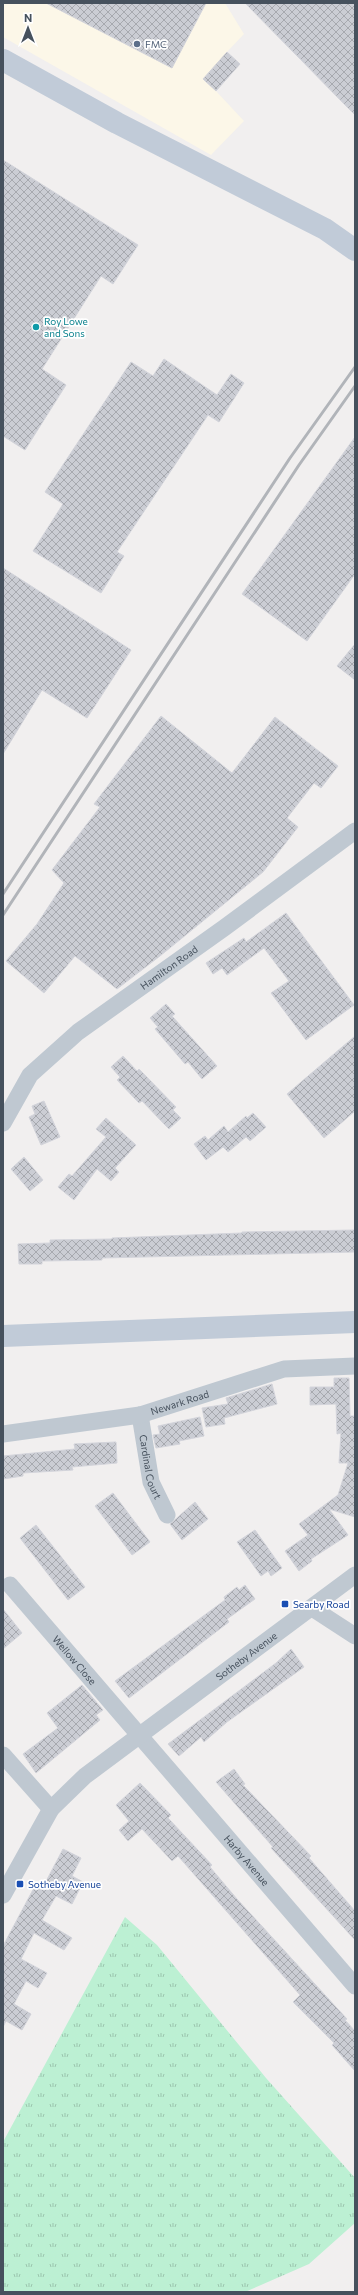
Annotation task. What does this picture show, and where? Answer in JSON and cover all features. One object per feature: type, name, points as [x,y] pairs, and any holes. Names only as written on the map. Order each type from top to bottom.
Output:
[{"type":"main road","points":[[3,60],[117,123],[325,229],[355,250]]},
{"type":"main road","points":[[3,1336],[355,1322]]},
{"type":"street","name":"Hamilton Road","points":[[3,1124],[30,1075],[78,1032],[224,928],[355,831]]},
{"type":"street","name":"Newark Road","points":[[3,1434],[140,1415],[284,1369],[355,1366]]},
{"type":"street","name":"Cardinal Court","points":[[140,1415],[150,1482],[167,1515]]},
{"type":"street","points":[[355,1575],[312,1608],[355,1636]]},
{"type":"street","name":"Wellow Close","points":[[10,1585],[139,1736]]},
{"type":"street","name":"Sotheby Avenue","points":[[3,1894],[51,1809],[86,1776],[312,1608]]},
{"type":"street","name":"Harby Avenue","points":[[139,1736],[355,1986]]},
{"type":"street","points":[[3,1755],[51,1809]]},
{"type":"shaded area","points":[[3,3],[225,3],[244,34],[227,52],[216,91],[244,121],[211,155],[3,37]]},
{"type":"green space","points":[[125,1917],[157,1945],[266,2078],[355,2178],[355,2223],[309,2264],[245,2292],[3,2292],[3,2142]]},
{"type":"building","points":[[46,3],[206,3],[172,68]]},
{"type":"building","points":[[245,3],[355,3],[355,115]]},
{"type":"building","points":[[227,52],[240,64],[216,91],[203,79]]},
{"type":"building","name":"Roy Lowe and Sons","points":[[3,160],[138,245],[113,284],[101,276],[42,369],[66,385],[25,450],[3,436]]},
{"type":"building","points":[[164,359],[217,395],[231,374],[244,383],[219,422],[208,415],[117,552],[124,556],[101,593],[33,551],[63,504],[45,492],[131,362],[153,376]]},
{"type":"building","points":[[355,437],[355,574],[307,641],[242,594]]},
{"type":"building","points":[[3,568],[131,650],[87,718],[42,690],[3,754]]},
{"type":"building","points":[[355,644],[355,680],[337,666]]},
{"type":"building","points":[[161,716],[232,773],[275,717],[338,766],[321,788],[314,783],[287,818],[298,827],[263,872],[160,956],[117,989],[75,956],[44,993],[6,961],[37,924],[64,883],[52,870],[100,807],[94,804]]},
{"type":"building","points":[[286,913],[354,1005],[306,1040],[271,993],[289,981],[264,948],[227,975],[222,968],[213,974],[206,963],[244,938],[246,942]]},
{"type":"building","points":[[166,1004],[175,1014],[172,1016],[217,1066],[202,1079],[188,1062],[185,1064],[155,1029],[158,1027],[150,1018]]},
{"type":"building","points":[[355,1036],[355,1111],[324,1138],[287,1094]]},
{"type":"building","points":[[123,1056],[137,1071],[139,1069],[176,1107],[173,1110],[181,1118],[169,1129],[142,1101],[139,1103],[117,1080],[120,1077],[111,1067]]},
{"type":"building","points":[[44,1101],[60,1137],[41,1145],[29,1117],[35,1114],[32,1106]]},
{"type":"building","points":[[253,1113],[266,1127],[250,1141],[246,1137],[228,1152],[223,1147],[206,1160],[194,1144],[205,1136],[208,1140],[224,1126],[228,1132],[246,1116],[247,1118]]},
{"type":"building","points":[[106,1118],[136,1145],[115,1168],[119,1172],[111,1181],[97,1169],[74,1200],[58,1187],[69,1174],[72,1176],[106,1137],[96,1129]]},
{"type":"building","points":[[24,1157],[43,1180],[30,1191],[11,1169]]},
{"type":"building","points":[[355,1230],[355,1252],[102,1258],[102,1260],[42,1261],[42,1264],[19,1264],[18,1244],[50,1243],[50,1240],[112,1239],[242,1232]]},
{"type":"building","points":[[334,1378],[349,1378],[350,1416],[355,1416],[355,1517],[329,1509],[348,1535],[311,1559],[312,1561],[299,1571],[285,1551],[308,1535],[299,1524],[338,1495],[348,1463],[339,1463],[341,1433],[337,1434],[336,1404],[310,1405],[310,1387],[334,1387]]},
{"type":"building","points":[[272,1384],[277,1404],[224,1418],[225,1424],[206,1427],[202,1408],[228,1404],[226,1398]]},
{"type":"building","points":[[200,1417],[204,1436],[179,1441],[180,1444],[156,1448],[153,1435],[160,1434],[158,1426]]},
{"type":"building","points":[[116,1442],[117,1463],[72,1467],[73,1470],[23,1473],[23,1476],[3,1479],[3,1456],[75,1449],[74,1444]]},
{"type":"building","points":[[113,1493],[150,1542],[132,1555],[95,1506]]},
{"type":"building","points":[[195,1502],[208,1519],[182,1540],[170,1524]]},
{"type":"building","points":[[36,1525],[85,1587],[68,1600],[20,1538]]},
{"type":"building","points":[[255,1530],[282,1568],[271,1576],[268,1571],[261,1576],[237,1542]]},
{"type":"building","points":[[245,1585],[255,1599],[227,1619],[229,1622],[129,1698],[115,1681],[225,1600],[224,1597],[237,1587],[239,1590]]},
{"type":"building","points":[[3,1609],[22,1633],[3,1649]]},
{"type":"building","points":[[291,1649],[304,1667],[227,1722],[204,1742],[201,1737],[179,1756],[168,1744],[276,1663]]},
{"type":"building","points":[[82,1685],[103,1710],[96,1715],[100,1720],[36,1773],[23,1754],[58,1728],[47,1713]]},
{"type":"building","points":[[234,1769],[245,1784],[243,1785],[311,1856],[309,1858],[355,1911],[355,1940],[271,1848],[273,1847],[216,1782]]},
{"type":"building","points":[[140,1783],[171,1815],[168,1818],[212,1865],[210,1867],[237,1899],[347,2019],[345,2020],[355,2031],[355,2071],[332,2045],[334,2043],[293,2002],[300,1995],[178,1856],[172,1861],[142,1829],[128,1841],[119,1830],[129,1821],[116,1805]]},
{"type":"building","points":[[63,1849],[81,1858],[72,1876],[83,1882],[72,1904],[56,1896],[42,1920],[72,1938],[64,1950],[34,1933],[21,1959],[47,1973],[38,1988],[26,1981],[14,2004],[31,2014],[22,2030],[6,2021],[3,2027],[3,1946],[36,1884],[43,1887]]},
{"type":"railway","points":[[3,894],[290,458],[355,367]]},
{"type":"railway","points":[[3,915],[299,465],[355,386]]},
{"type":"place","name":"FMC","points":[[137,44]]},
{"type":"place","name":"Roy Lowe and Sons","points":[[36,327]]},
{"type":"place","name":"Searby Road","points":[[285,1604]]},
{"type":"place","name":"Sotheby Avenue","points":[[20,1884]]}]
